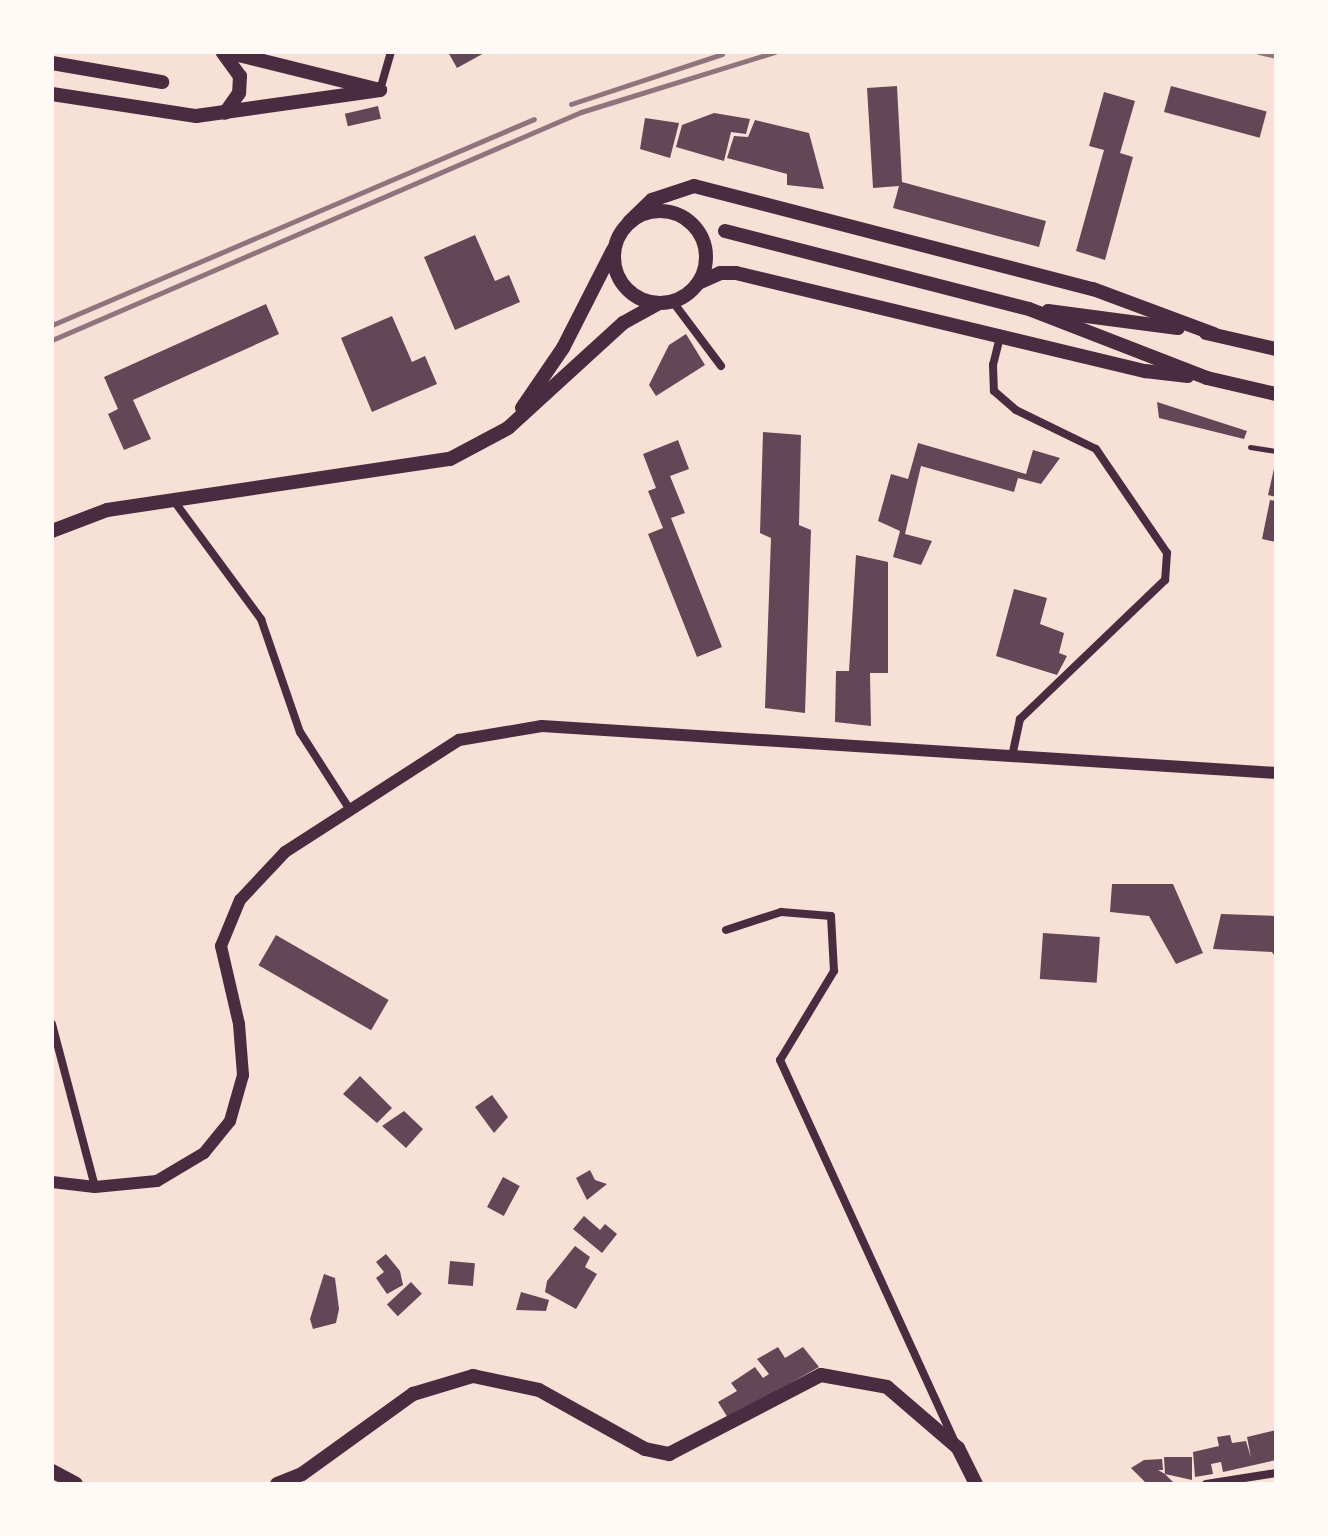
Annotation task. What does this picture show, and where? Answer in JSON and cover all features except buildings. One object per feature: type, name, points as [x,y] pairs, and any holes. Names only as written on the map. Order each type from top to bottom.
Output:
[{"type":"main road","points":[[220,52],[235,63],[240,76],[239,93],[225,113]]},
{"type":"main road","points":[[227,52],[380,90]]},
{"type":"main road","points":[[52,63],[162,82]]},
{"type":"main road","points":[[52,94],[152,112],[225,113],[380,90]]},
{"type":"main road","points":[[508,428],[563,348],[629,222],[652,200],[694,186],[1093,289],[1214,334]]},
{"type":"main road","points":[[629,222],[642,214],[671,212],[696,227],[706,255],[698,283]]},
{"type":"main road","points":[[725,231],[1029,309],[1214,334],[1276,349]]},
{"type":"main road","points":[[614,248],[619,279],[642,300],[657,304],[673,302],[698,283],[720,273],[736,273],[1145,371],[1207,378],[1276,394]]},
{"type":"main road","points":[[52,531],[107,510],[395,472],[450,459],[508,428],[623,323],[657,304]]},
{"type":"main road","points":[[1029,309],[1207,378]]},
{"type":"main road","points":[[277,1484],[302,1474],[413,1394],[473,1376],[539,1390],[645,1449],[669,1454],[821,1375],[887,1387],[958,1448],[976,1484]]},
{"type":"main road","points":[[52,1471],[76,1484]]},
{"type":"street","points":[[380,90],[391,52]]},
{"type":"street","points":[[673,302],[721,366]]},
{"type":"street","points":[[1000,337],[993,365],[994,391],[1016,410],[1096,449],[1167,553],[1165,580],[1020,719],[1012,756]]},
{"type":"street","points":[[174,500],[261,619],[300,732],[350,810]]},
{"type":"street","points":[[52,1182],[95,1187],[157,1181],[204,1153],[230,1121],[243,1075],[239,1024],[221,946],[249,890],[285,852],[459,740],[542,726],[1276,773]]},
{"type":"street","points":[[726,930],[781,912],[831,916],[834,971],[780,1060],[958,1448]]},
{"type":"street","points":[[52,1024],[95,1187]]},
{"type":"street","points":[[1212,1483],[1276,1473]]},
{"type":"lane","points":[[1250,447],[1276,451]]},
{"type":"railway","points":[[52,340],[581,112],[775,52]]},
{"type":"railway","points":[[1259,52],[1276,56]]},
{"type":"railway","points":[[571,104],[722,54]]},
{"type":"railway","points":[[52,325],[534,119]]}]
